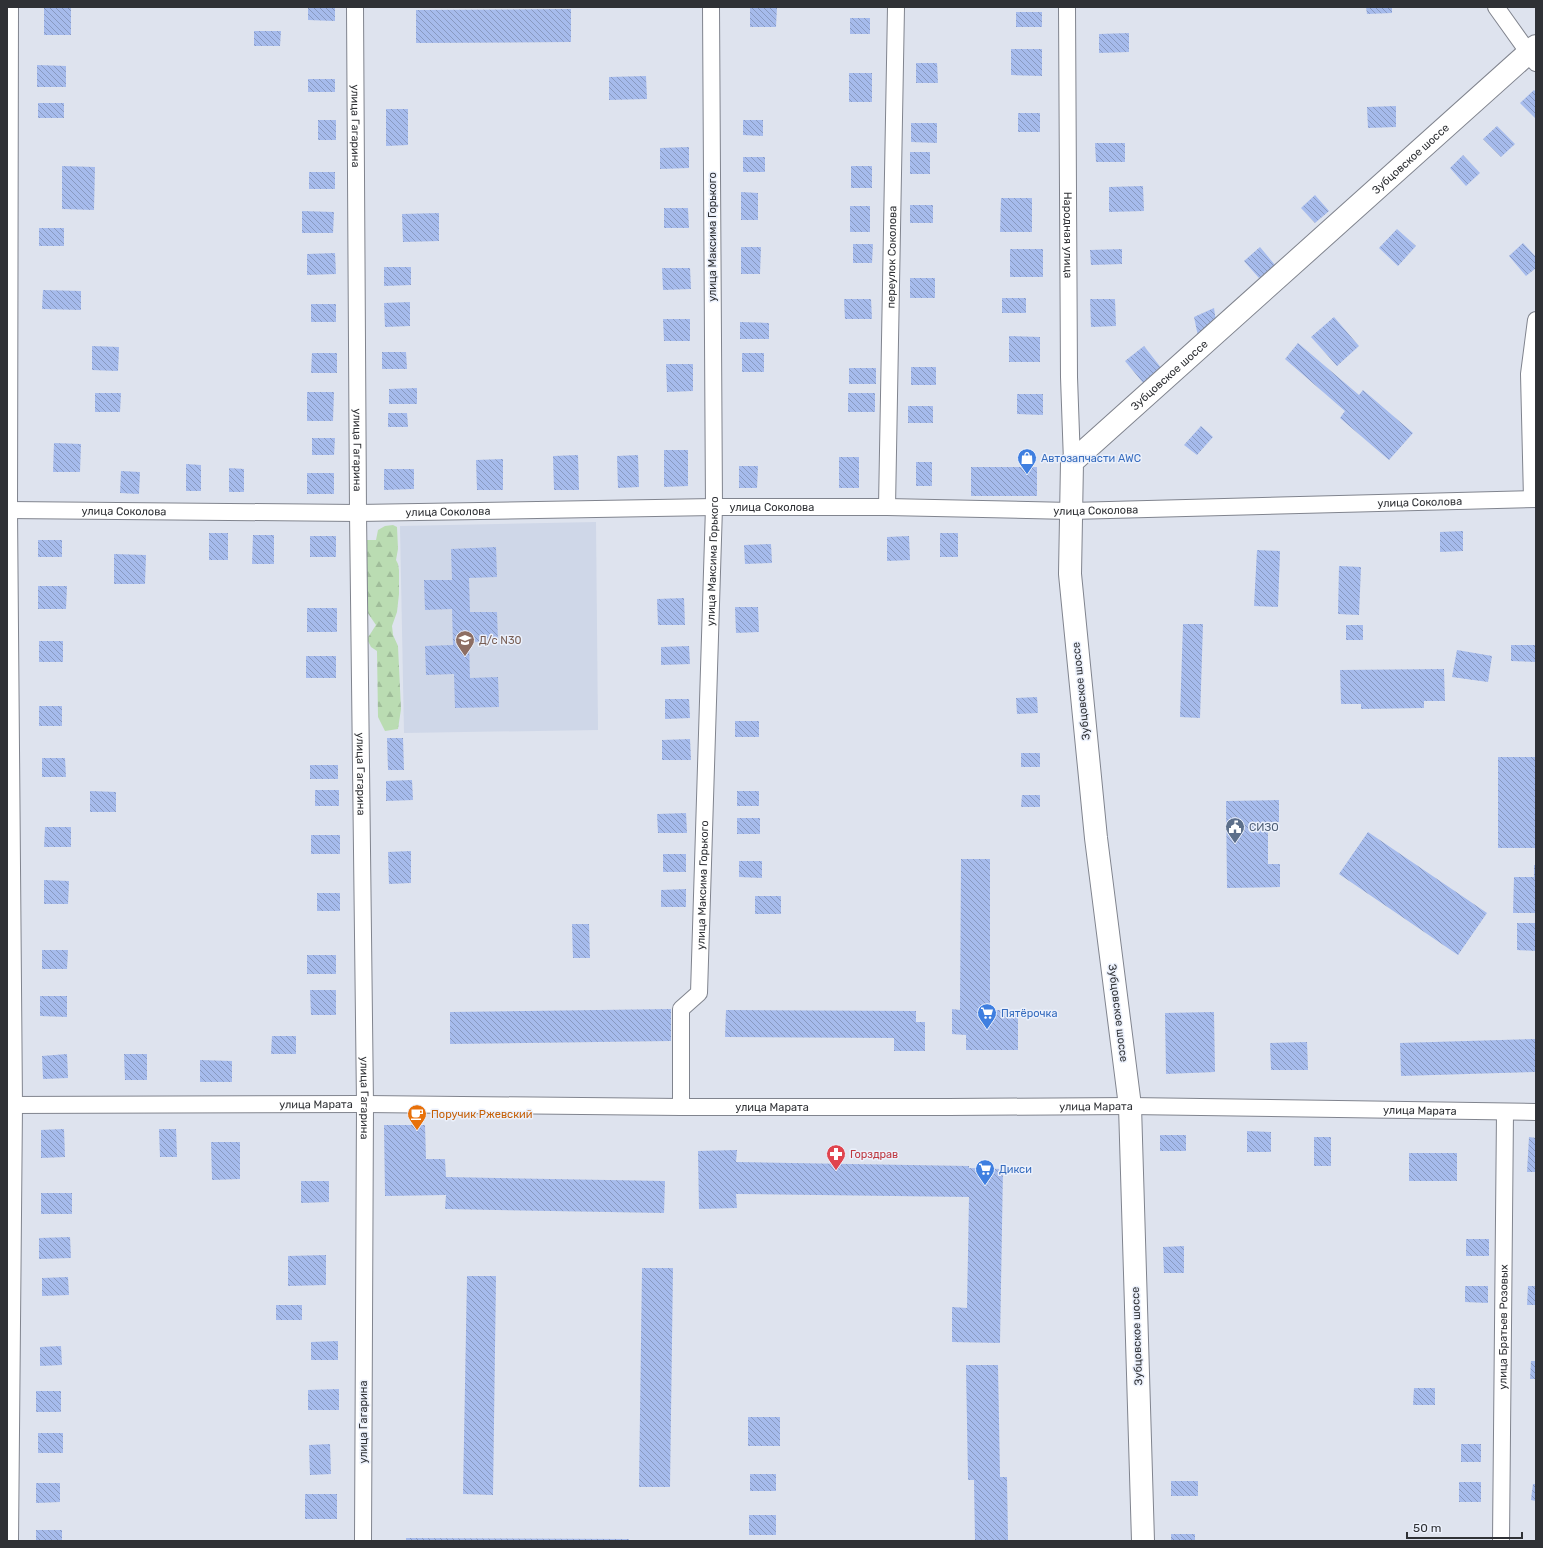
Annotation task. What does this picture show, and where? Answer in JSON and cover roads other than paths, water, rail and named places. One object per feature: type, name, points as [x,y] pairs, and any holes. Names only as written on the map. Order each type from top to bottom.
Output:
[{"type":"main road","name":"Зубцовское шоссе","points":[[1143,1541],[1130,1106],[1097,846],[1070,574],[1072,462],[1533,54]]},
{"type":"street","points":[[10,7],[8,510],[11,1105],[10,1541]]},
{"type":"street","name":"улица Гагарина","points":[[356,7],[358,513],[366,1104],[363,1541]]},
{"type":"street","name":"улица Максима Горького","points":[[681,1107],[681,1009],[699,993],[714,507],[711,7]]},
{"type":"street","name":"переулок Соколова","points":[[887,507],[896,7]]},
{"type":"street","name":"Народная улица","points":[[1067,7],[1069,369],[1072,462]]},
{"type":"street","points":[[1496,7],[1533,54]]},
{"type":"street","points":[[1534,499],[1529,374],[1536,320]]},
{"type":"street","name":"улица Соколова","points":[[8,510],[358,513],[714,507],[887,507],[1071,511],[1534,499]]},
{"type":"street","name":"улица Марата","points":[[11,1105],[366,1104],[681,1107],[1130,1106],[1536,1112]]},
{"type":"street","name":"улица Братьев Розовых","points":[[1501,1541],[1505,1112]]},
{"type":"place","name":"Автозапчасти AWC","points":[[1027,475]]},
{"type":"place","name":"Д/с N30","points":[[465,657]]},
{"type":"place","name":"СИЗО","points":[[1235,844]]},
{"type":"place","name":"Пятёрочка","points":[[987,1030]]},
{"type":"place","name":"Поручик Ржевский","points":[[417,1131]]},
{"type":"place","name":"Горздрав","points":[[836,1171]]},
{"type":"place","name":"Дикси","points":[[985,1186]]}]
